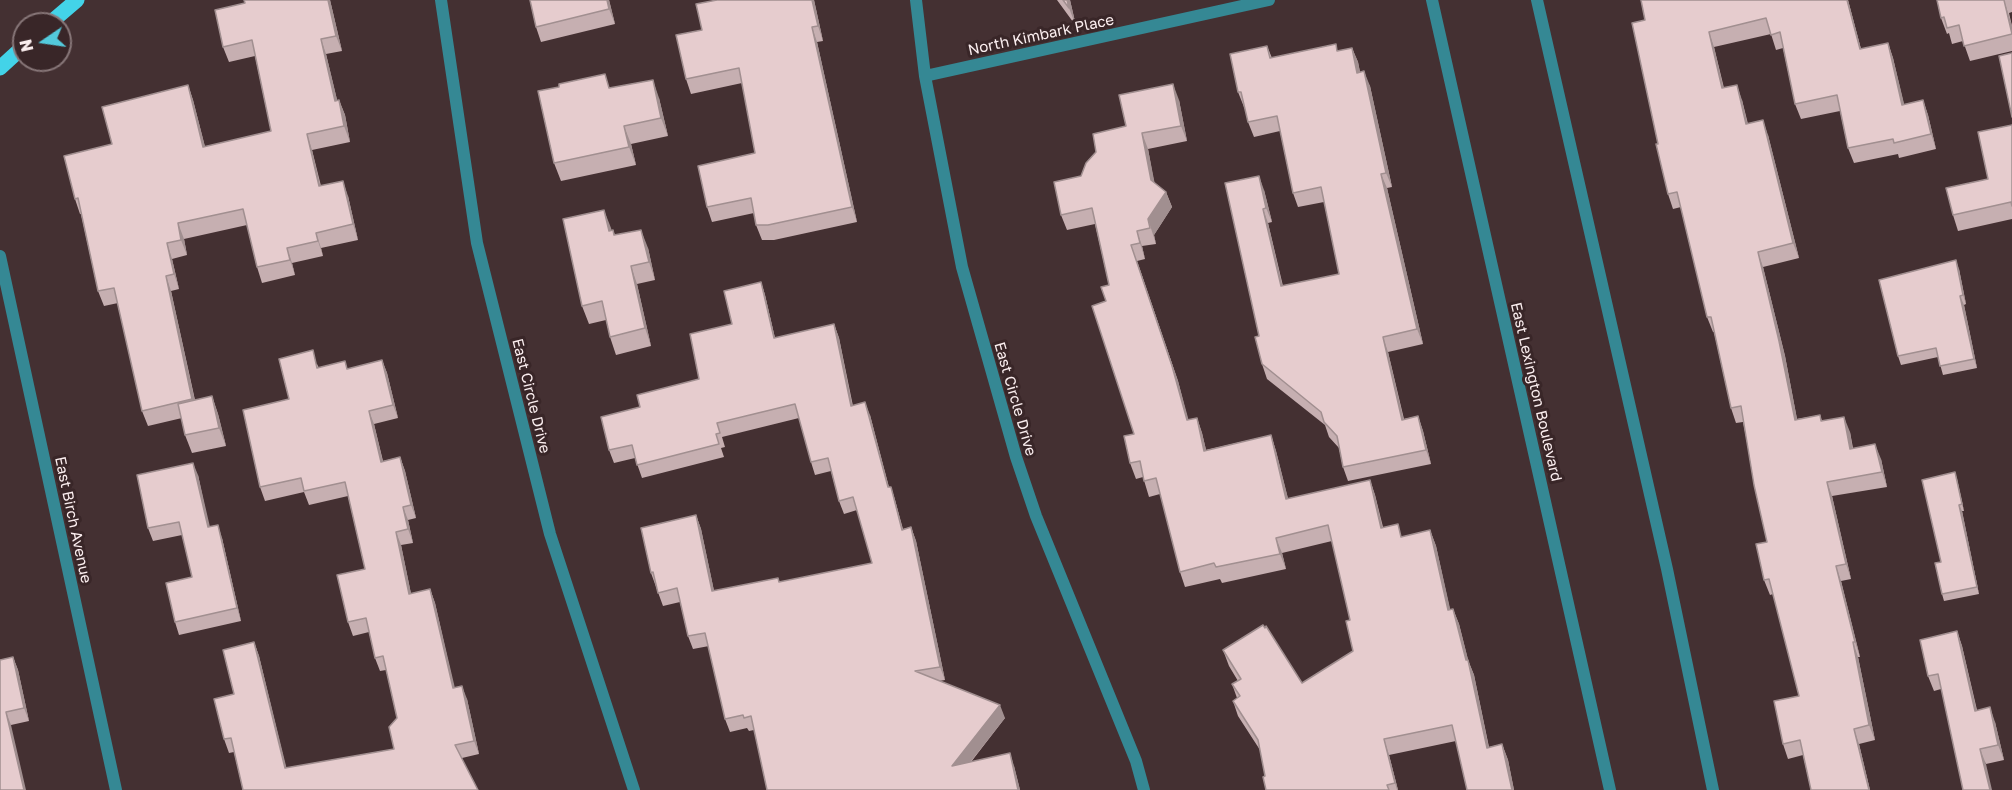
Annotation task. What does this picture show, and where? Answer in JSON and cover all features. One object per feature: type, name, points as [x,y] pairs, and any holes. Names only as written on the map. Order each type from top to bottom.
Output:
[{"type":"main road","points":[[64,12],[78,0]]},
{"type":"main road","points":[[0,68],[12,57]]},
{"type":"street","name":"East Circle Drive","points":[[441,0],[480,255],[550,534],[634,790]]},
{"type":"street","name":"East Circle Drive","points":[[916,0],[925,76],[962,267],[1016,457],[1036,516],[1137,761],[1144,790]]},
{"type":"street","name":"North Kimbark Place","points":[[925,76],[1269,0]]},
{"type":"street","name":"East Lexington Boulevard","points":[[1432,0],[1610,790]]},
{"type":"street","points":[[1537,0],[1667,569],[1713,790]]},
{"type":"street","name":"East Birch Avenue","points":[[0,256],[116,790]]},
{"type":"building","points":[[244,0],[328,0],[336,36],[321,39],[335,101],[339,100],[344,126],[307,134],[319,186],[343,181],[353,224],[316,233],[318,241],[287,248],[290,260],[257,267],[243,209],[178,223],[181,240],[167,243],[174,274],[166,276],[192,399],[142,411],[114,288],[98,291],[78,198],[75,199],[64,156],[112,144],[102,107],[188,85],[203,147],[271,131],[252,40],[223,47],[215,10],[245,3]]},
{"type":"building","points":[[530,0],[607,0],[609,9],[536,27]]},
{"type":"building","points":[[717,0],[812,0],[818,26],[812,27],[852,207],[768,225],[756,225],[751,198],[707,207],[698,166],[755,153],[739,68],[686,79],[676,35],[702,30],[696,4]]},
{"type":"building","points":[[1641,0],[1847,0],[1860,49],[1888,43],[1902,105],[1923,100],[1931,134],[1894,143],[1893,139],[1848,148],[1837,95],[1795,104],[1780,32],[1771,35],[1766,18],[1709,32],[1722,88],[1737,85],[1746,124],[1763,120],[1793,243],[1758,252],[1795,420],[1820,415],[1821,421],[1844,417],[1850,449],[1875,444],[1882,472],[1827,482],[1846,564],[1836,566],[1855,642],[1853,642],[1869,725],[1854,729],[1869,790],[1811,790],[1800,740],[1783,744],[1774,701],[1799,696],[1769,579],[1764,580],[1756,544],[1767,542],[1754,485],[1741,406],[1731,408],[1711,317],[1707,317],[1677,192],[1668,194],[1656,144],[1658,144],[1632,23],[1645,20]]},
{"type":"building","points":[[1937,0],[2004,0],[2012,34],[1964,46],[1959,25],[1947,28],[1944,17],[1941,18]]},
{"type":"building","points":[[1336,44],[1337,51],[1352,48],[1357,73],[1364,71],[1386,173],[1381,174],[1417,329],[1383,337],[1402,420],[1418,416],[1426,450],[1343,467],[1337,436],[1324,422],[1321,412],[1262,364],[1255,337],[1259,336],[1225,183],[1259,176],[1266,208],[1263,209],[1281,286],[1339,274],[1321,187],[1293,193],[1277,116],[1248,122],[1241,92],[1238,92],[1230,54],[1267,46],[1270,58]]},
{"type":"building","points":[[2012,53],[2012,117],[1999,56]]},
{"type":"building","points":[[605,74],[609,88],[653,80],[661,118],[624,126],[629,147],[554,163],[538,91]]},
{"type":"building","points":[[1173,84],[1181,126],[1142,133],[1151,180],[1166,192],[1148,219],[1150,228],[1137,231],[1140,243],[1131,245],[1172,366],[1187,420],[1197,418],[1204,451],[1271,435],[1286,499],[1370,480],[1381,528],[1398,524],[1401,537],[1430,530],[1448,610],[1453,609],[1466,660],[1468,660],[1487,748],[1502,744],[1512,790],[1467,790],[1452,725],[1384,739],[1395,783],[1387,785],[1389,790],[1266,790],[1258,740],[1233,701],[1240,696],[1232,684],[1241,679],[1223,650],[1263,625],[1265,628],[1266,626],[1302,683],[1353,651],[1346,621],[1350,620],[1328,525],[1276,538],[1280,554],[1216,567],[1214,563],[1180,572],[1156,478],[1144,481],[1140,461],[1130,463],[1124,436],[1134,434],[1092,306],[1106,301],[1101,287],[1109,285],[1092,208],[1061,215],[1054,182],[1081,176],[1086,163],[1096,152],[1093,134],[1126,126],[1119,95]]},
{"type":"building","points":[[2012,125],[2012,206],[2011,202],[1953,215],[1946,188],[1988,179],[1978,132]]},
{"type":"building","points":[[604,210],[609,231],[613,230],[614,235],[641,230],[649,262],[631,266],[645,328],[610,337],[602,301],[582,306],[563,219]]},
{"type":"building","points":[[1956,260],[1963,295],[1960,296],[1974,359],[1940,366],[1936,348],[1898,356],[1879,280]]},
{"type":"building","points":[[761,282],[774,338],[834,324],[851,406],[865,402],[902,530],[911,527],[940,667],[915,671],[1000,705],[952,766],[1010,753],[1018,790],[767,790],[751,716],[744,718],[743,715],[725,719],[705,633],[688,636],[677,588],[658,593],[641,528],[696,515],[712,591],[778,578],[779,582],[872,563],[853,497],[839,501],[828,458],[811,462],[795,404],[717,423],[720,433],[716,434],[719,444],[637,465],[632,445],[609,450],[601,417],[640,407],[637,395],[699,379],[690,334],[732,324],[724,291]]},
{"type":"building","points":[[313,350],[317,368],[345,361],[347,369],[382,360],[393,405],[369,411],[381,462],[400,457],[411,505],[403,507],[408,529],[396,532],[409,594],[430,589],[453,688],[462,686],[474,741],[455,745],[478,790],[243,790],[231,738],[224,739],[214,699],[234,694],[223,650],[254,642],[285,768],[394,749],[389,727],[397,718],[383,656],[375,658],[366,618],[348,622],[337,575],[365,569],[345,482],[304,491],[301,478],[260,487],[243,410],[289,399],[279,359]]},
{"type":"building","points":[[212,396],[219,428],[185,435],[178,404]]},
{"type":"building","points":[[193,463],[208,527],[218,525],[237,608],[175,622],[166,583],[192,577],[179,522],[148,528],[137,475]]},
{"type":"building","points":[[1955,472],[1962,504],[1959,505],[1977,587],[1942,594],[1935,563],[1941,562],[1922,480]]},
{"type":"building","points":[[1957,631],[1975,711],[1990,707],[1998,745],[1980,749],[1990,790],[1963,790],[1938,674],[1928,676],[1920,640]]},
{"type":"building","points":[[13,657],[24,708],[6,712],[24,790],[0,790],[0,660]]}]
